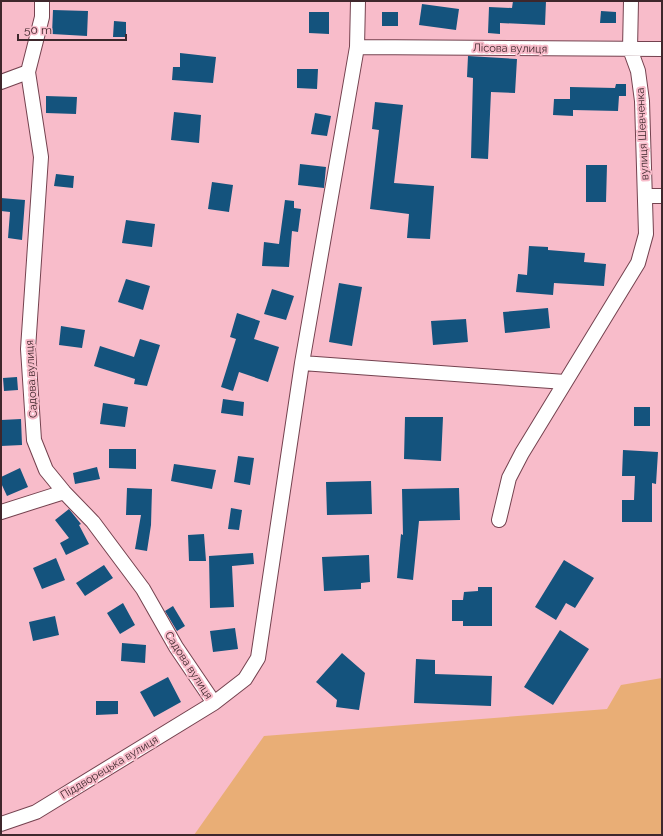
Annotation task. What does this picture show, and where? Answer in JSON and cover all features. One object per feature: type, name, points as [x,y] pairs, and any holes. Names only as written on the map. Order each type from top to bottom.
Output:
[{"type":"street","name":"Садова вулиця","points":[[42,1],[42,17],[28,72],[41,157],[28,349],[34,440],[46,470],[64,492],[93,522],[143,589],[176,647],[214,703]]},
{"type":"street","name":"Піддворецька вулиця","points":[[1,824],[36,812],[214,703],[245,679],[258,658],[302,363],[357,47],[358,1]]},
{"type":"street","name":"вулиця Шевченка","points":[[499,520],[509,478],[522,453],[638,263],[646,234],[642,101],[638,71],[630,49],[631,1]]},
{"type":"street","name":"Лісова вулиця","points":[[357,47],[662,49]]},
{"type":"street","points":[[1,82],[28,72]]},
{"type":"street","points":[[645,196],[662,196]]},
{"type":"street","points":[[302,363],[565,382]]},
{"type":"street","points":[[1,512],[64,492]]},
{"type":"shaded area","points":[[662,678],[662,835],[194,835],[264,736],[607,709],[621,685]]},
{"type":"building","points":[[513,1],[546,1],[545,25],[500,23],[500,34],[488,33],[489,7],[512,8]]},
{"type":"building","points":[[422,4],[459,9],[456,30],[419,25]]},
{"type":"building","points":[[53,10],[88,11],[87,36],[52,34]]},
{"type":"building","points":[[601,11],[616,12],[616,23],[600,23]]},
{"type":"building","points":[[309,12],[329,12],[329,34],[309,33]]},
{"type":"building","points":[[382,12],[398,12],[398,26],[382,26]]},
{"type":"building","points":[[114,21],[126,22],[126,37],[113,37]]},
{"type":"building","points":[[180,53],[216,57],[213,83],[172,80],[173,67],[180,67]]},
{"type":"building","points":[[468,56],[517,59],[515,93],[491,92],[488,159],[471,158],[473,78],[467,77]]},
{"type":"building","points":[[297,69],[318,69],[317,89],[297,88]]},
{"type":"building","points":[[616,84],[626,84],[626,96],[619,96],[618,111],[573,110],[573,116],[553,115],[554,99],[570,99],[570,87],[615,88]]},
{"type":"building","points":[[46,96],[77,97],[76,114],[46,113]]},
{"type":"building","points":[[375,102],[403,105],[394,183],[434,186],[430,239],[407,238],[409,214],[370,209],[379,130],[372,129]]},
{"type":"building","points":[[174,112],[201,115],[199,143],[171,140]]},
{"type":"building","points":[[315,113],[331,116],[327,136],[311,134]]},
{"type":"building","points":[[300,164],[326,167],[324,188],[298,185]]},
{"type":"building","points":[[586,165],[607,165],[606,202],[586,202]]},
{"type":"building","points":[[56,174],[74,176],[73,188],[54,186]]},
{"type":"building","points":[[212,182],[233,185],[229,212],[208,209]]},
{"type":"building","points":[[1,198],[25,200],[22,240],[8,238],[10,212],[1,211]]},
{"type":"building","points":[[285,200],[294,201],[294,208],[301,209],[298,232],[292,231],[289,267],[262,266],[264,242],[279,244]]},
{"type":"building","points":[[126,220],[155,224],[152,247],[122,243]]},
{"type":"building","points":[[529,246],[548,247],[548,250],[585,253],[584,262],[606,264],[604,286],[554,283],[553,295],[516,292],[518,274],[527,275]]},
{"type":"building","points":[[126,279],[150,286],[143,310],[118,302]]},
{"type":"building","points":[[339,283],[362,287],[352,346],[329,342]]},
{"type":"building","points":[[272,289],[294,296],[286,320],[264,314]]},
{"type":"building","points":[[548,308],[550,328],[505,333],[503,312]]},
{"type":"building","points":[[237,313],[260,321],[254,339],[279,347],[268,382],[239,372],[233,391],[221,387],[236,339],[230,337]]},
{"type":"building","points":[[466,319],[468,342],[433,345],[431,321]]},
{"type":"building","points":[[61,326],[85,330],[82,348],[59,345]]},
{"type":"building","points":[[140,339],[160,345],[147,386],[134,384],[135,379],[94,366],[100,346],[134,357]]},
{"type":"building","points":[[17,377],[18,390],[4,391],[3,378]]},
{"type":"building","points":[[223,399],[244,402],[243,416],[221,413]]},
{"type":"building","points":[[103,403],[128,407],[125,427],[100,424]]},
{"type":"building","points":[[634,407],[650,407],[650,426],[634,426]]},
{"type":"building","points":[[405,417],[443,417],[441,461],[404,459]]},
{"type":"building","points":[[21,419],[22,445],[1,446],[1,420]]},
{"type":"building","points":[[109,449],[136,449],[136,469],[109,468]]},
{"type":"building","points":[[623,450],[658,452],[656,484],[652,483],[652,522],[622,522],[622,500],[634,500],[635,476],[622,476]]},
{"type":"building","points":[[238,456],[254,458],[250,485],[234,482]]},
{"type":"building","points":[[174,464],[216,470],[212,489],[171,481]]},
{"type":"building","points":[[97,467],[100,479],[75,484],[73,473]]},
{"type":"building","points":[[20,468],[28,487],[7,496],[1,483],[1,477]]},
{"type":"building","points":[[371,481],[372,514],[327,515],[326,482]]},
{"type":"building","points":[[127,488],[152,489],[151,525],[147,551],[135,549],[141,515],[126,515]]},
{"type":"building","points":[[459,488],[460,520],[419,521],[413,580],[397,578],[401,534],[403,535],[402,489]]},
{"type":"building","points":[[231,508],[242,510],[239,530],[228,529]]},
{"type":"building","points":[[69,509],[81,524],[79,525],[89,544],[66,555],[60,543],[69,538],[55,520]]},
{"type":"building","points":[[204,534],[206,561],[189,561],[188,535]]},
{"type":"building","points":[[253,553],[254,564],[232,566],[234,607],[210,608],[209,556]]},
{"type":"building","points":[[369,555],[370,582],[361,583],[361,589],[324,591],[322,557]]},
{"type":"building","points":[[56,558],[65,580],[42,589],[33,568]]},
{"type":"building","points":[[564,560],[594,578],[575,608],[566,603],[556,620],[535,607]]},
{"type":"building","points":[[104,565],[113,578],[85,596],[76,583]]},
{"type":"building","points":[[478,587],[492,587],[492,626],[463,626],[463,621],[452,621],[452,600],[463,600],[464,592],[478,591]]},
{"type":"building","points":[[123,603],[135,625],[120,634],[107,613]]},
{"type":"building","points":[[173,606],[185,626],[177,631],[165,611]]},
{"type":"building","points":[[55,616],[59,635],[33,641],[29,622]]},
{"type":"building","points":[[235,628],[238,649],[213,652],[210,631]]},
{"type":"building","points":[[560,630],[589,649],[553,705],[524,687]]},
{"type":"building","points":[[122,643],[146,645],[145,663],[121,661]]},
{"type":"building","points":[[342,653],[365,673],[359,710],[336,707],[337,700],[316,682]]},
{"type":"building","points":[[416,659],[435,660],[435,674],[492,676],[491,706],[414,703]]},
{"type":"building","points":[[168,677],[181,702],[154,717],[140,692]]},
{"type":"building","points":[[96,701],[118,701],[118,714],[96,715]]}]
